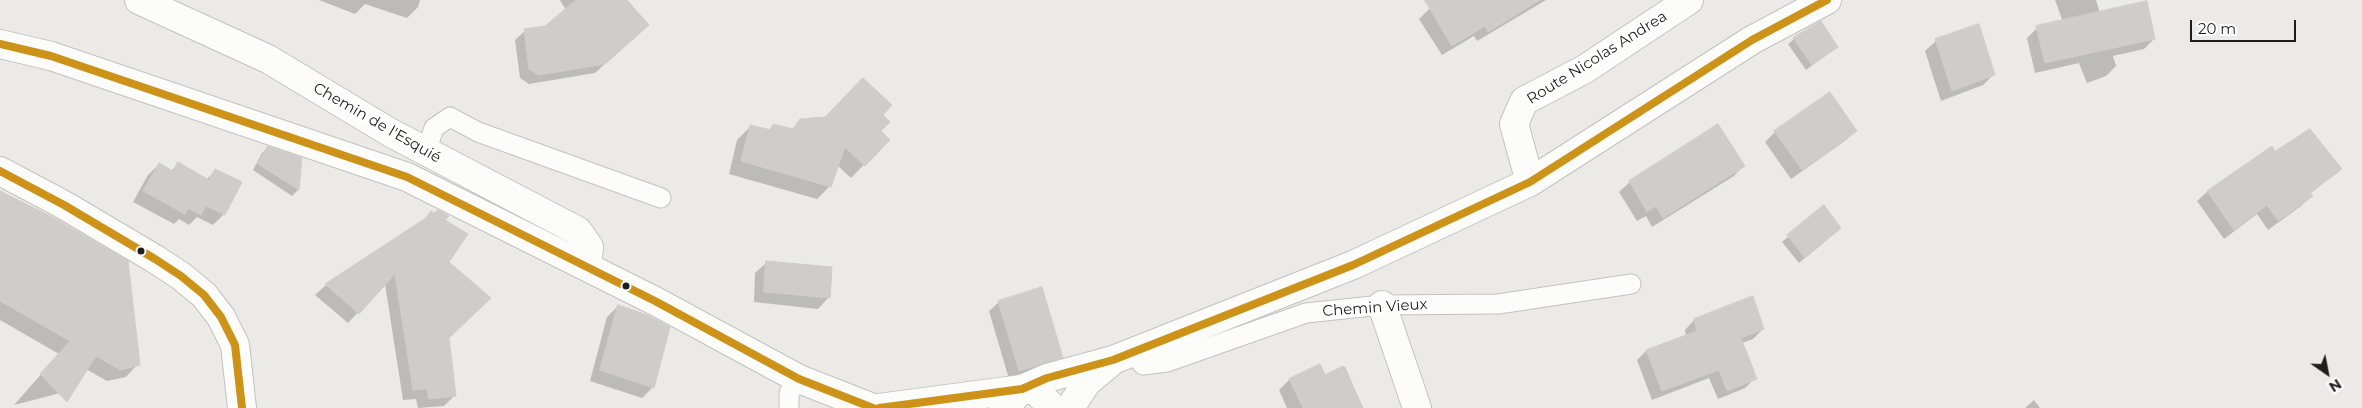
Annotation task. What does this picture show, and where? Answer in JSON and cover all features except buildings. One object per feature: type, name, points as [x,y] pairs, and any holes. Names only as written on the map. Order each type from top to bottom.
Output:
[{"type":"street","name":"Chemin de l'Esquié","points":[[139,0],[268,59],[426,152],[578,231],[589,247],[587,267]]},
{"type":"street","name":"Route Nicolas Andrea","points":[[1530,182],[1514,124],[1524,101],[1585,69],[1689,0]]},
{"type":"street","points":[[1013,398],[1047,378],[1123,355],[1353,265],[1530,182],[1752,40],[1827,0]]},
{"type":"street","points":[[0,44],[51,56],[407,177],[655,301],[799,379],[874,408]]},
{"type":"street","points":[[0,171],[64,205],[155,259],[181,276],[204,295],[221,317],[235,345],[242,408]]},
{"type":"street","points":[[1382,305],[1417,408]]},
{"type":"street","points":[[879,408],[1013,398],[1036,392],[1065,407],[1087,382],[1123,355]]},
{"type":"lane","points":[[426,152],[434,128],[450,117],[478,132],[661,198]]},
{"type":"lane","name":"Chemin Vieux","points":[[1123,355],[1143,365],[1167,362],[1306,313],[1382,305],[1498,304],[1631,284]]},
{"type":"lane","points":[[789,408],[789,393],[799,379]]},
{"type":"transit line","points":[[879,408],[1022,389],[1047,378],[1113,360],[1353,265],[1530,182],[1752,40],[1827,0]]},
{"type":"transit line","points":[[0,44],[51,56],[407,177],[655,301],[799,379],[873,408]]},
{"type":"transit line","points":[[0,171],[64,205],[155,259],[181,276],[204,295],[221,317],[235,345],[242,408]]}]
